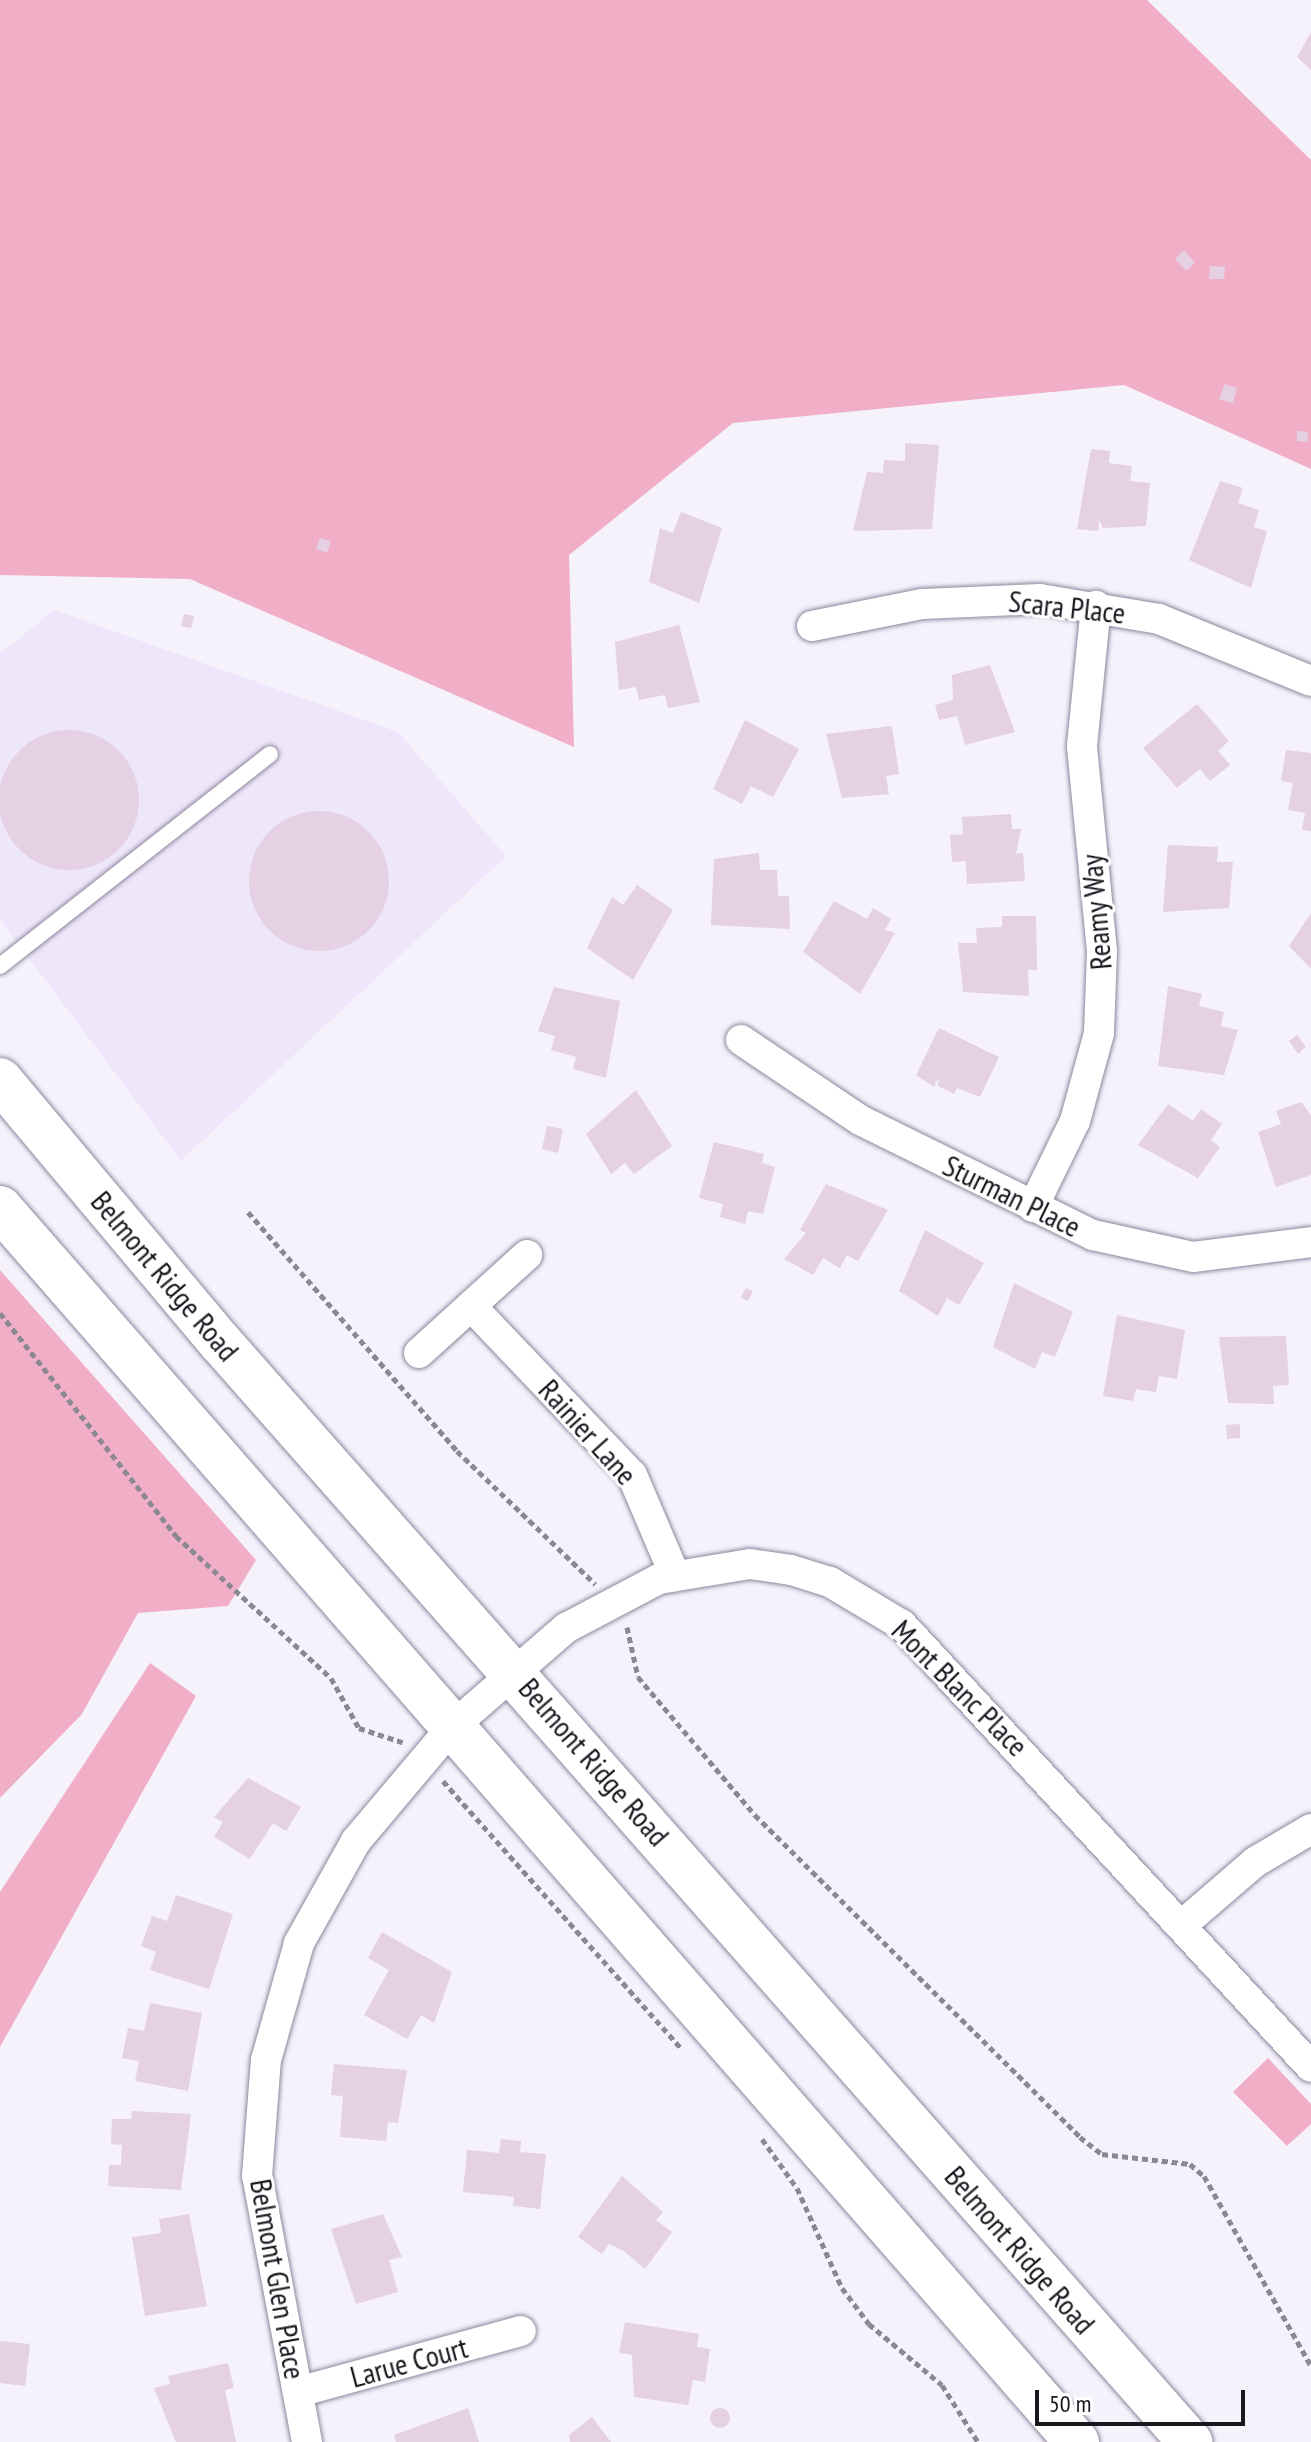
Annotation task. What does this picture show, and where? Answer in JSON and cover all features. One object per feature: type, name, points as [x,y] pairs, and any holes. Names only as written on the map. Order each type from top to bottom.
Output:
[{"type":"main road","name":"Belmont Ridge Road","points":[[0,1080],[220,1342],[512,1669],[1190,2442]]},
{"type":"main road","points":[[0,1208],[1077,2442]]},
{"type":"street","name":"Scara Place","points":[[812,626],[982,599],[1096,606],[1222,641],[1311,681]]},
{"type":"street","name":"Reamy Way","points":[[1033,1207],[1075,1121],[1099,1033],[1103,963],[1082,746],[1096,606]]},
{"type":"street","name":"Sturman Place","points":[[741,1040],[860,1120],[1093,1235],[1193,1257],[1311,1242]]},
{"type":"street","points":[[419,1353],[527,1255]]},
{"type":"street","name":"Rainier Lane","points":[[471,1306],[632,1475],[675,1576]]},
{"type":"street","name":"Mont Blanc Place","points":[[512,1669],[610,1601],[675,1576],[750,1564],[791,1570],[830,1582],[902,1625],[1311,2067]]},
{"type":"street","name":"Belmont Glen Place","points":[[307,2442],[257,2176],[266,2060],[299,1943],[322,1893],[424,1759],[512,1669]]},
{"type":"street","points":[[1182,1925],[1255,1862],[1311,1829]]},
{"type":"street","name":"Larue Court","points":[[298,2392],[521,2331]]},
{"type":"lane","points":[[0,966],[270,754]]},
{"type":"path","points":[[248,1212],[457,1451],[610,1601],[627,1625],[638,1677],[682,1732],[832,1897],[1080,2137],[1102,2154],[1190,2164],[1204,2176],[1311,2366]]},
{"type":"path","points":[[0,1313],[176,1536],[331,1678],[359,1728],[397,1736],[424,1759],[691,2058]]},
{"type":"path","points":[[754,2128],[797,2188],[842,2288],[869,2324],[942,2385],[978,2442]]},
{"type":"shaded area","points":[[0,0],[1147,0],[1311,160],[1311,469],[1124,385],[733,423],[569,555],[574,747],[190,579],[0,575]]},
{"type":"shaded area","points":[[54,610],[398,732],[506,856],[181,1161],[0,920],[0,654]]},
{"type":"shaded area","points":[[0,1270],[256,1560],[228,1606],[138,1613],[82,1714],[0,1798]]},
{"type":"shaded area","points":[[150,1663],[196,1696],[0,2047],[0,1892]]},
{"type":"shaded area","points":[[1268,2058],[1311,2104],[1311,2124],[1287,2146],[1233,2092]]},
{"type":"building","points":[[1311,32],[1311,70],[1297,57]]},
{"type":"building","points":[[1184,250],[1195,263],[1186,271],[1175,259]]},
{"type":"building","points":[[1210,266],[1225,267],[1224,279],[1209,279]]},
{"type":"building","points":[[1225,384],[1237,388],[1233,403],[1219,399]]},
{"type":"building","points":[[1297,431],[1308,432],[1307,442],[1297,441]]},
{"type":"building","points":[[905,443],[939,445],[932,529],[853,531],[867,472],[883,473],[884,460],[905,461]]},
{"type":"building","points":[[1091,449],[1110,451],[1109,463],[1132,466],[1130,481],[1150,483],[1146,526],[1103,528],[1099,520],[1098,531],[1077,529]]},
{"type":"building","points":[[1220,481],[1243,488],[1238,503],[1259,510],[1254,527],[1267,531],[1251,588],[1189,560]]},
{"type":"building","points":[[681,512],[722,528],[699,603],[649,582],[660,528],[673,533]]},
{"type":"building","points":[[320,538],[331,541],[327,553],[316,549]]},
{"type":"building","points":[[184,614],[194,616],[191,628],[181,626]]},
{"type":"building","points":[[679,625],[700,702],[668,708],[665,695],[639,700],[636,687],[619,690],[615,642]]},
{"type":"building","points":[[990,665],[1015,732],[965,745],[957,716],[939,720],[935,705],[953,700],[952,675]]},
{"type":"building","points":[[1197,704],[1229,741],[1218,751],[1230,765],[1210,781],[1200,769],[1177,788],[1143,748]]},
{"type":"building","points":[[745,720],[799,749],[773,797],[751,786],[742,804],[713,789]]},
{"type":"building","points":[[892,726],[899,774],[886,776],[889,794],[842,798],[826,734]]},
{"type":"building","points":[[69,730],[96,735],[119,750],[134,773],[139,800],[134,827],[119,850],[96,865],[69,870],[42,865],[19,850],[4,827],[-1,800],[4,773],[19,750],[42,735]]},
{"type":"building","points":[[1286,750],[1311,753],[1311,831],[1302,830],[1305,813],[1288,810],[1293,783],[1281,781]]},
{"type":"building","points":[[319,811],[346,816],[369,831],[384,854],[389,881],[384,908],[369,931],[346,946],[319,951],[292,946],[269,931],[254,908],[249,881],[254,854],[269,831],[292,816]]},
{"type":"building","points":[[1011,814],[1012,829],[1021,829],[1016,854],[1023,853],[1025,881],[967,884],[966,861],[952,862],[950,835],[963,834],[962,817]]},
{"type":"building","points":[[1168,845],[1218,847],[1217,862],[1233,862],[1229,908],[1163,912]]},
{"type":"building","points":[[759,853],[760,870],[777,870],[778,896],[789,896],[790,929],[711,925],[714,859]]},
{"type":"building","points":[[637,885],[673,910],[633,980],[587,948],[612,897],[623,905]]},
{"type":"building","points":[[834,901],[867,919],[873,908],[891,919],[885,930],[895,933],[860,994],[803,952]]},
{"type":"building","points":[[1311,913],[1311,969],[1289,946]]},
{"type":"building","points":[[1002,916],[1036,916],[1037,970],[1028,970],[1029,996],[963,992],[958,943],[977,943],[976,928],[1002,927]]},
{"type":"building","points":[[1168,986],[1202,994],[1199,1006],[1224,1012],[1221,1026],[1238,1030],[1224,1075],[1158,1066]]},
{"type":"building","points":[[554,987],[620,1001],[606,1078],[573,1069],[576,1057],[551,1050],[555,1036],[538,1031]]},
{"type":"building","points":[[939,1028],[999,1057],[980,1097],[957,1088],[954,1094],[938,1086],[939,1077],[934,1087],[916,1075]]},
{"type":"building","points":[[1297,1035],[1306,1047],[1298,1054],[1289,1041]]},
{"type":"building","points":[[636,1090],[672,1146],[634,1174],[625,1163],[611,1174],[586,1134]]},
{"type":"building","points":[[1301,1102],[1311,1115],[1311,1175],[1276,1187],[1258,1132],[1281,1124],[1276,1111]]},
{"type":"building","points":[[1168,1104],[1193,1121],[1201,1109],[1222,1124],[1211,1140],[1220,1147],[1198,1178],[1138,1145]]},
{"type":"building","points":[[547,1126],[563,1129],[558,1153],[542,1149]]},
{"type":"building","points":[[714,1142],[764,1154],[762,1163],[775,1167],[763,1214],[748,1211],[745,1224],[720,1217],[723,1204],[699,1198]]},
{"type":"building","points":[[826,1184],[888,1210],[858,1261],[847,1255],[840,1268],[823,1258],[813,1275],[784,1259],[806,1233],[800,1230]]},
{"type":"building","points":[[925,1230],[984,1263],[959,1305],[947,1298],[938,1316],[899,1291]]},
{"type":"building","points":[[1014,1283],[1073,1312],[1055,1357],[1042,1352],[1035,1369],[993,1347]]},
{"type":"building","points":[[746,1288],[753,1291],[748,1301],[741,1297]]},
{"type":"building","points":[[1117,1315],[1185,1330],[1177,1379],[1159,1376],[1156,1392],[1136,1389],[1133,1401],[1103,1396]]},
{"type":"building","points":[[1286,1336],[1289,1385],[1273,1386],[1274,1404],[1228,1403],[1219,1337]]},
{"type":"building","points":[[1240,1424],[1240,1438],[1227,1439],[1226,1425]]},
{"type":"building","points":[[248,1778],[301,1807],[286,1831],[273,1823],[250,1859],[214,1837],[223,1822],[214,1817]]},
{"type":"building","points":[[176,1895],[233,1914],[209,1989],[150,1970],[156,1952],[141,1946],[152,1916],[167,1921]]},
{"type":"building","points":[[382,1932],[452,1972],[434,2023],[421,2015],[407,2039],[364,2015],[389,1970],[368,1958]]},
{"type":"building","points":[[150,2003],[202,2013],[188,2091],[135,2081],[139,2061],[122,2058],[128,2028],[144,2031]]},
{"type":"building","points":[[334,2064],[407,2070],[398,2123],[388,2122],[386,2141],[340,2137],[343,2096],[331,2095]]},
{"type":"building","points":[[132,2111],[191,2114],[181,2190],[108,2186],[109,2165],[121,2165],[122,2145],[111,2144],[112,2119],[131,2119]]},
{"type":"building","points":[[501,2139],[521,2141],[520,2152],[546,2154],[540,2209],[513,2206],[514,2197],[463,2192],[467,2150],[499,2153]]},
{"type":"building","points":[[622,2176],[663,2212],[656,2220],[672,2232],[645,2269],[624,2251],[609,2244],[602,2254],[578,2237]]},
{"type":"building","points":[[189,2214],[207,2306],[145,2316],[132,2237],[161,2233],[159,2219]]},
{"type":"building","points":[[383,2214],[402,2257],[389,2260],[398,2292],[356,2304],[331,2229]]},
{"type":"building","points":[[625,2322],[699,2334],[697,2347],[710,2349],[705,2382],[693,2380],[688,2405],[634,2397],[632,2355],[619,2353]]},
{"type":"building","points":[[0,2341],[30,2344],[25,2386],[0,2383]]},
{"type":"building","points":[[228,2363],[234,2388],[225,2390],[236,2442],[176,2442],[154,2388],[170,2384],[168,2376]]},
{"type":"building","points":[[468,2408],[479,2442],[396,2442],[394,2435]]},
{"type":"building","points":[[720,2408],[727,2411],[730,2418],[727,2425],[720,2428],[713,2425],[710,2418],[713,2411]]},
{"type":"building","points":[[592,2417],[611,2442],[570,2442],[569,2435]]}]
